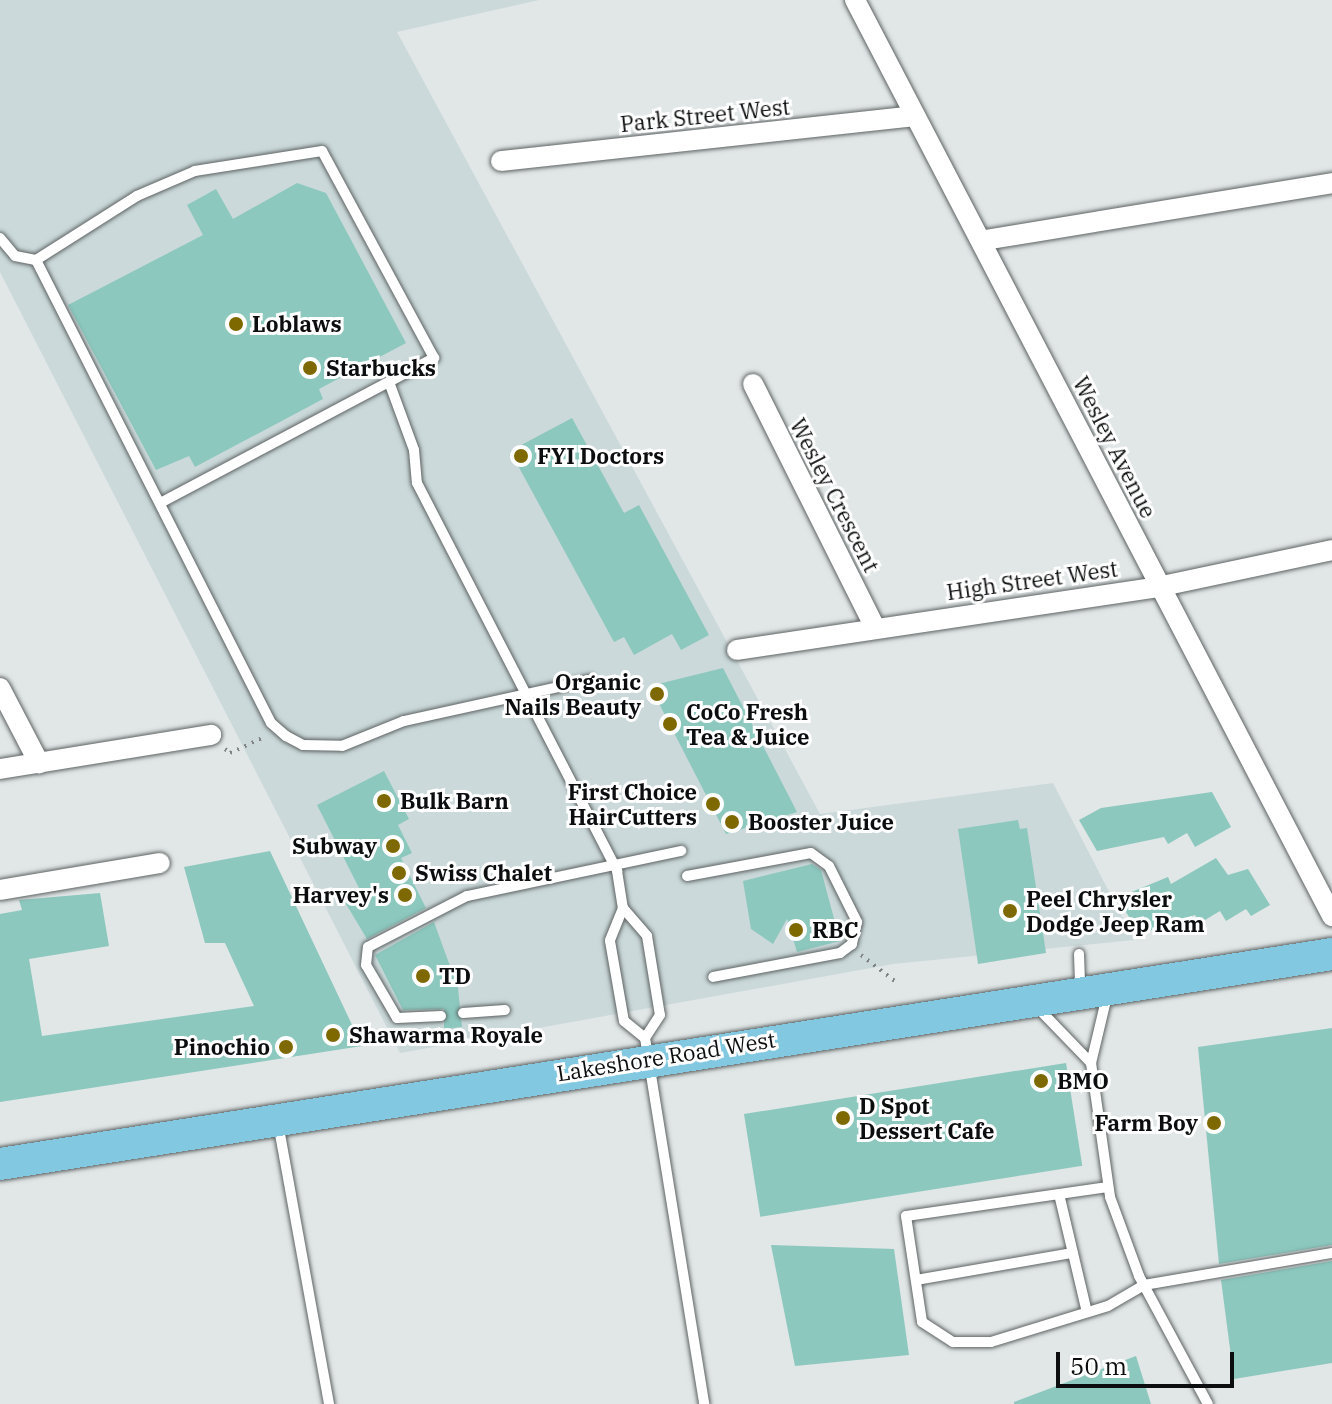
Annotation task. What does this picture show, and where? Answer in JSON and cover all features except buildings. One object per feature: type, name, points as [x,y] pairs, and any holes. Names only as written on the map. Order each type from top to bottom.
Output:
[{"type":"main road","name":"Lakeshore Road West","points":[[0,1164],[277,1119],[646,1049],[1029,999],[1095,986],[1332,954]]},
{"type":"street","name":"Wesley Avenue","points":[[855,0],[915,116],[985,240],[1158,587],[1332,916]]},
{"type":"street","name":"Park Street West","points":[[501,161],[915,116]]},
{"type":"street","points":[[985,240],[1332,183]]},
{"type":"street","name":"Wesley Crescent","points":[[753,384],[874,626]]},
{"type":"street","name":"High Street West","points":[[737,650],[874,626],[1158,587],[1332,550]]},
{"type":"street","points":[[0,688],[39,763]]},
{"type":"street","points":[[0,769],[211,735]]},
{"type":"street","points":[[0,890],[160,863]]},
{"type":"lane","points":[[0,238],[15,256],[36,260],[137,196],[195,171],[322,151],[434,358],[162,502]]},
{"type":"lane","points":[[36,260],[279,730],[303,745],[342,746],[404,721],[528,689],[591,680]]},
{"type":"lane","points":[[389,382],[414,450],[417,483],[528,689],[614,865],[623,908],[612,954],[624,1021],[646,1049],[704,1404]]},
{"type":"lane","points":[[441,1016],[397,1018],[364,951],[487,890],[681,851]]},
{"type":"lane","points":[[687,876],[818,856],[857,922],[849,947],[713,977]]},
{"type":"lane","points":[[623,908],[647,936],[660,1015],[646,1049]]},
{"type":"lane","points":[[1079,954],[1095,986],[1091,1063],[1108,1187],[1144,1285],[1208,1404]]},
{"type":"lane","points":[[1029,999],[1091,1063]]},
{"type":"lane","points":[[463,1013],[505,1010]]},
{"type":"lane","points":[[277,1119],[329,1404]]},
{"type":"lane","points":[[1108,1187],[906,1216],[922,1322],[953,1342],[991,1342],[1087,1312],[1144,1285],[1332,1253]]},
{"type":"lane","points":[[1059,1194],[1087,1312]]},
{"type":"lane","points":[[916,1280],[1073,1253]]},
{"type":"path","points":[[211,735],[230,753],[279,730]]},
{"type":"path","points":[[849,947],[896,982]]},
{"type":"shaded area","points":[[0,0],[539,0],[397,32],[820,814],[1053,783],[1134,940],[893,964],[400,1053],[0,272]]},
{"type":"place","name":"Loblaws","points":[[236,324]]},
{"type":"place","name":"Starbucks","points":[[310,368]]},
{"type":"place","name":"FYI Doctors","points":[[521,456]]},
{"type":"place","name":"Organic Nails Beauty","points":[[657,694]]},
{"type":"place","name":"CoCo Fresh Tea & Juice","points":[[670,724]]},
{"type":"place","name":"Bulk Barn","points":[[384,801]]},
{"type":"place","name":"First Choice HairCutters","points":[[713,804]]},
{"type":"place","name":"Booster Juice","points":[[732,822]]},
{"type":"place","name":"Subway","points":[[393,846]]},
{"type":"place","name":"Swiss Chalet","points":[[399,873]]},
{"type":"place","name":"Harvey's","points":[[405,895]]},
{"type":"place","name":"Peel Chrysler Dodge Jeep Ram","points":[[1010,911]]},
{"type":"place","name":"RBC","points":[[796,930]]},
{"type":"place","name":"TD","points":[[423,976]]},
{"type":"place","name":"Shawarma Royale","points":[[333,1035]]},
{"type":"place","name":"Pinochio","points":[[286,1047]]},
{"type":"place","name":"BMO","points":[[1041,1081]]},
{"type":"place","name":"D Spot Dessert Cafe","points":[[843,1118]]},
{"type":"place","name":"Farm Boy","points":[[1214,1123]]}]
